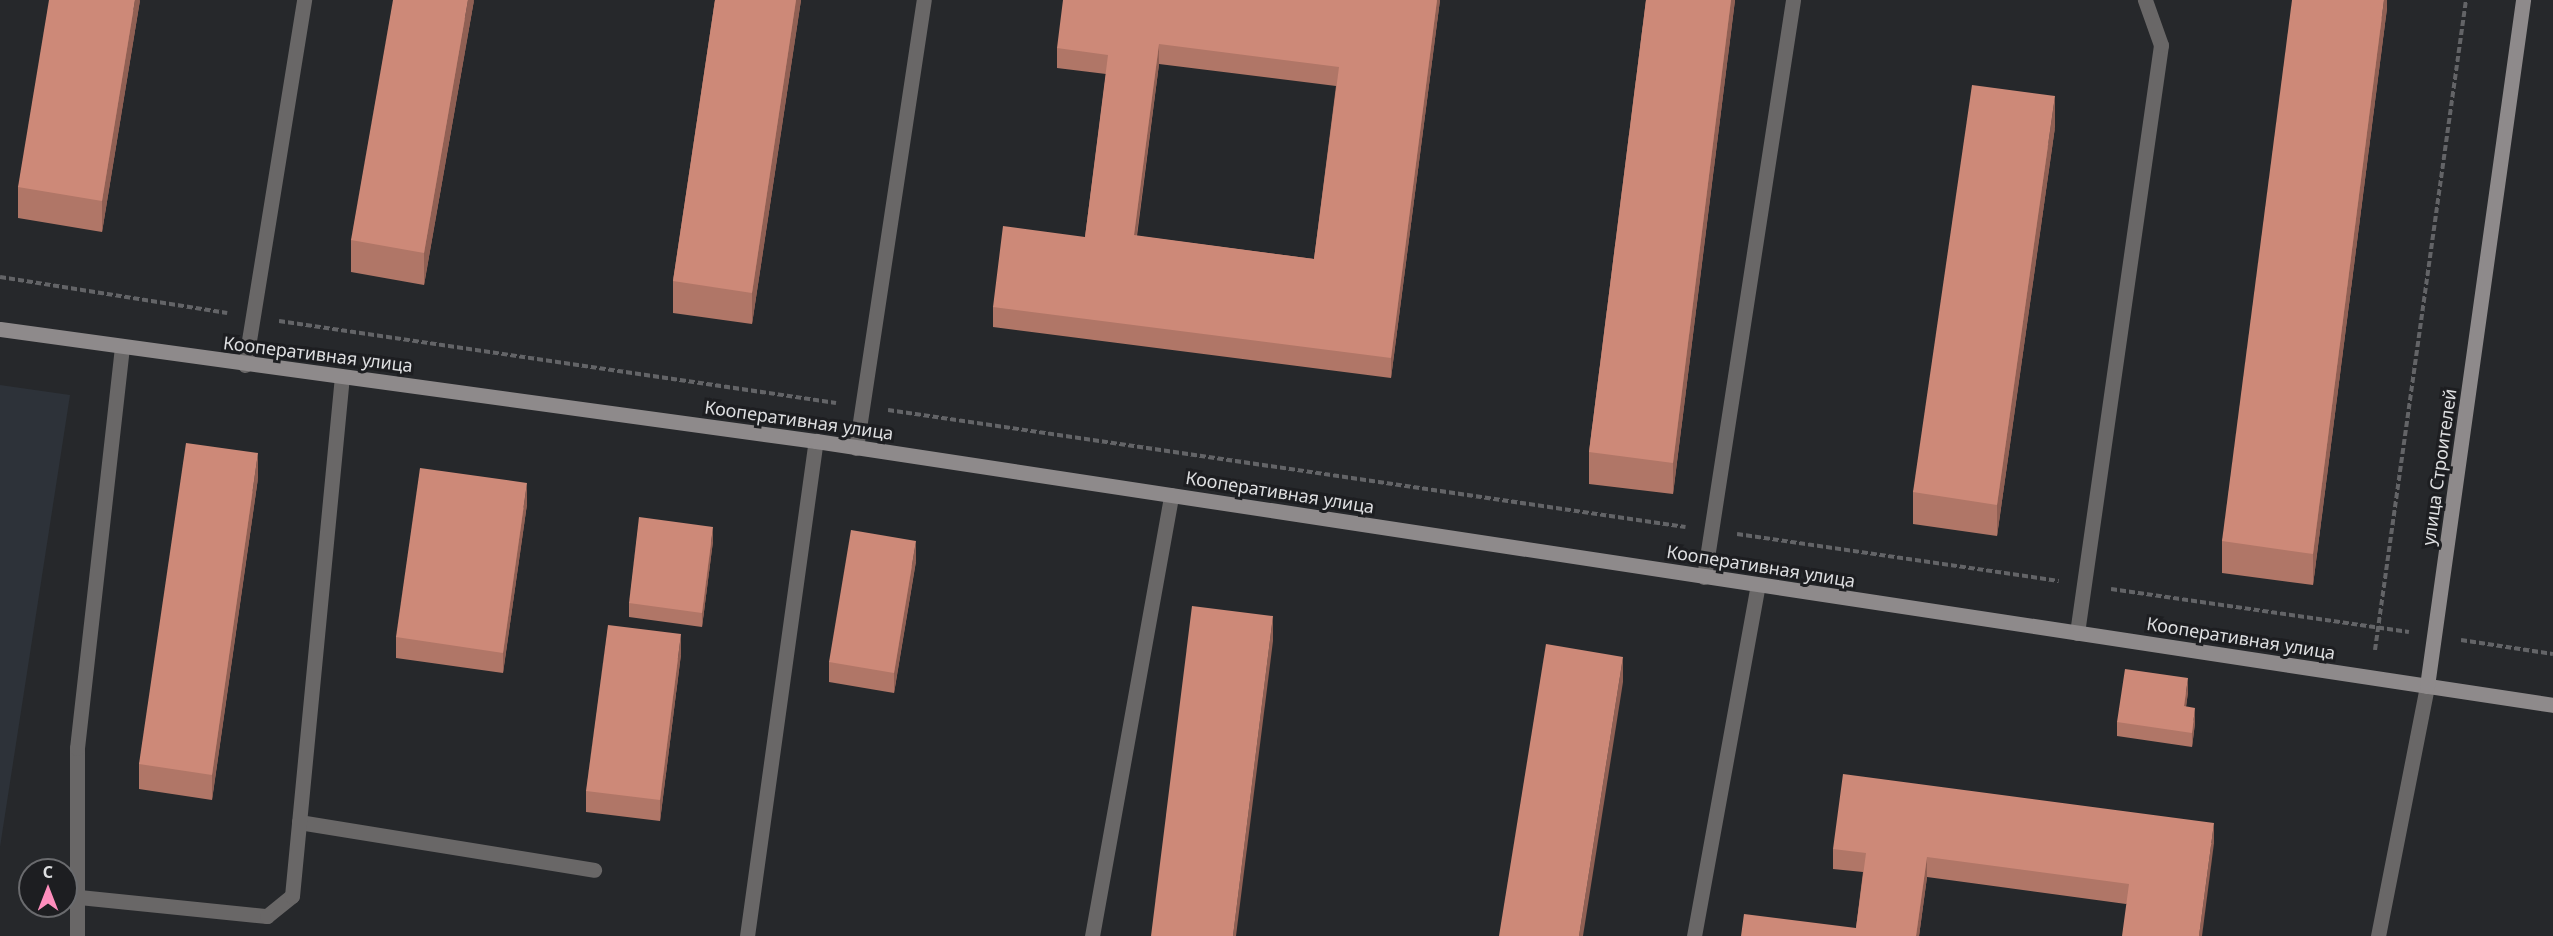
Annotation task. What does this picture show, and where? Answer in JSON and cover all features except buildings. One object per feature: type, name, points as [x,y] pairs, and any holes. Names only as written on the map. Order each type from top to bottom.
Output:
[{"type":"street","points":[[245,365],[304,0]]},
{"type":"street","points":[[856,448],[924,0]]},
{"type":"street","points":[[1704,577],[1714,531],[1793,0]]},
{"type":"street","points":[[2078,633],[2161,45],[2145,0]]},
{"type":"street","name":"улица Строителей","points":[[2378,936],[2435,636],[2523,0]]},
{"type":"street","name":"Кооперативная улица","points":[[0,329],[245,365],[342,376],[816,441],[2553,705]]},
{"type":"street","points":[[77,936],[79,897],[77,748],[122,347]]},
{"type":"street","points":[[79,897],[267,916],[292,896],[342,376]]},
{"type":"street","points":[[747,936],[816,441]]},
{"type":"street","points":[[1092,936],[1171,495]]},
{"type":"street","points":[[1694,936],[1758,585]]},
{"type":"street","points":[[299,822],[594,870]]},
{"type":"path","points":[[2371,678],[2466,0]]},
{"type":"path","points":[[0,277],[253,317],[2553,654]]},
{"type":"shaded area","points":[[0,385],[70,395],[0,847]]}]
